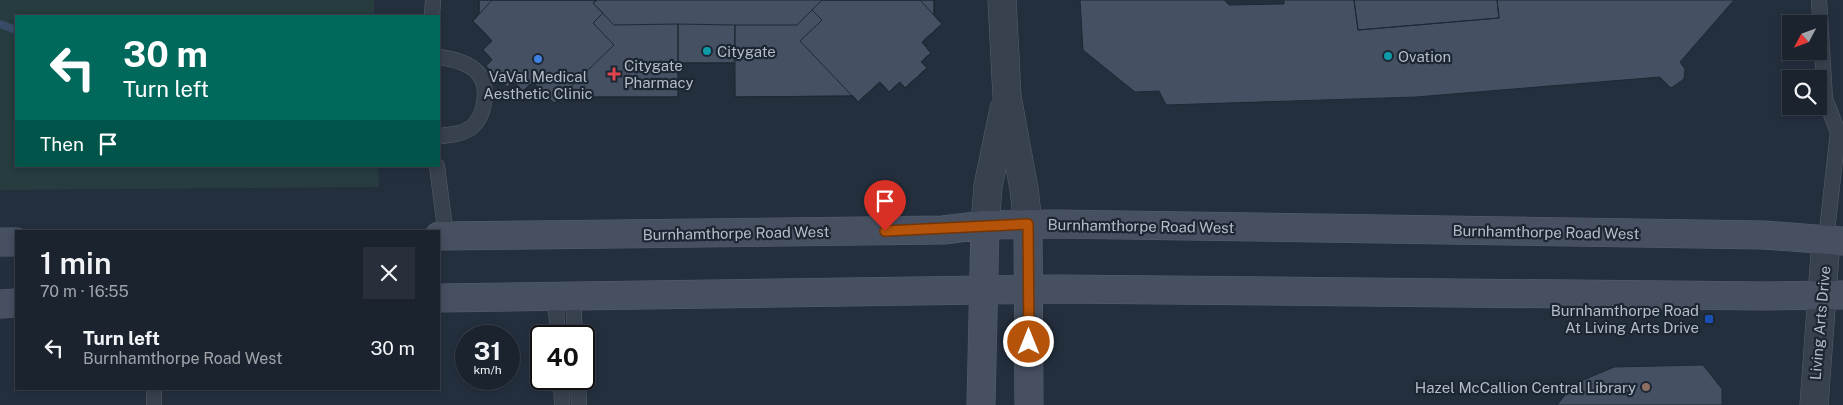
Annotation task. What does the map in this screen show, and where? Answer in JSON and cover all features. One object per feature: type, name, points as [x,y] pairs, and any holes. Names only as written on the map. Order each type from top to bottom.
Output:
[{"type":"main road","name":"Burnhamthorpe Road West","points":[[442,236],[943,230],[985,225],[1028,224],[1764,235],[1835,241]]},
{"type":"main road","points":[[1028,224],[1029,405]]},
{"type":"main road","points":[[981,405],[985,225]]},
{"type":"main road","points":[[0,242],[15,242]]},
{"type":"main road","points":[[440,298],[1029,289],[1832,295]]},
{"type":"main road","points":[[0,304],[15,304]]},
{"type":"street","points":[[1002,0],[1007,96],[1024,190],[1028,224]]},
{"type":"street","points":[[985,225],[988,186],[1007,96]]},
{"type":"street","name":"Living Arts Drive","points":[[1814,405],[1832,295],[1835,241]]},
{"type":"lane","points":[[432,15],[433,0]]},
{"type":"lane","points":[[1819,0],[1824,100],[1838,132],[1835,241]]},
{"type":"lane","points":[[440,57],[458,60],[478,73],[485,87],[482,111],[473,126],[454,135],[440,136]]},
{"type":"lane","points":[[437,167],[442,236]]},
{"type":"lane","points":[[560,325],[564,296]]},
{"type":"lane","points":[[564,296],[572,325]]},
{"type":"lane","points":[[154,390],[154,405]]},
{"type":"lane","points":[[561,390],[562,405]]},
{"type":"lane","points":[[578,390],[579,405]]},
{"type":"green space","points":[[0,0],[374,0],[374,15],[15,15],[15,167],[378,167],[379,187],[0,190]]},
{"type":"building","points":[[479,0],[597,0],[593,3],[614,25],[678,24],[678,97],[560,97],[554,103],[533,82],[523,91],[513,82],[507,87],[486,66],[492,60],[483,50],[492,41],[473,21],[479,13]]},
{"type":"building","name":"Citygate","points":[[479,0],[934,0],[934,15],[942,24],[922,42],[931,53],[921,62],[927,68],[905,88],[900,82],[889,92],[880,82],[858,102],[853,96],[735,97],[734,63],[678,63],[678,97],[560,97],[554,103],[533,82],[523,91],[513,82],[507,87],[486,66],[492,60],[483,50],[492,41],[473,21],[479,13]]},
{"type":"building","points":[[492,0],[597,0],[593,3],[603,13],[593,23],[614,45],[554,103],[533,82],[523,91],[513,82],[507,87],[486,66],[492,60],[483,50],[492,41],[473,21]]},
{"type":"building","points":[[822,0],[920,0],[942,24],[922,42],[931,53],[921,62],[927,68],[905,88],[900,82],[889,92],[880,82],[858,102],[800,41],[822,20],[812,10]]},
{"type":"building","points":[[822,0],[934,0],[934,15],[942,24],[922,42],[931,53],[921,62],[927,68],[905,88],[900,82],[889,92],[880,82],[858,102],[853,96],[735,97],[735,25],[797,25]]},
{"type":"building","name":"Ovation","points":[[1080,0],[1224,0],[1229,5],[1284,4],[1284,0],[1354,0],[1358,30],[1499,18],[1497,0],[1734,0],[1680,62],[1685,69],[1684,79],[1671,88],[1660,77],[1416,97],[1166,105],[1159,91],[1135,92],[1083,50]]},
{"type":"building","points":[[1354,0],[1497,0],[1499,18],[1358,30]]},
{"type":"building","points":[[678,24],[735,25],[734,63],[678,63]]},
{"type":"building","name":"Hazel McCallion Central Library","points":[[1703,365],[1722,389],[1722,405],[1557,405],[1574,384],[1614,367]]},
{"type":"waterway","points":[[0,24],[15,30]]},
{"type":"place","name":"Citygate","points":[[707,51]]},
{"type":"place","name":"Ovation","points":[[1388,56]]},
{"type":"place","name":"VaVal Medical Aesthetic Clinic","points":[[538,59]]},
{"type":"place","name":"Citygate Pharmacy","points":[[614,74]]},
{"type":"place","name":"Burnhamthorpe Road At Living Arts Drive","points":[[1709,319]]},
{"type":"place","name":"Hazel McCallion Central Library","points":[[1646,387]]},
{"type":"route","points":[[885,231],[943,230],[985,225],[1028,224],[1029,342]]}]
